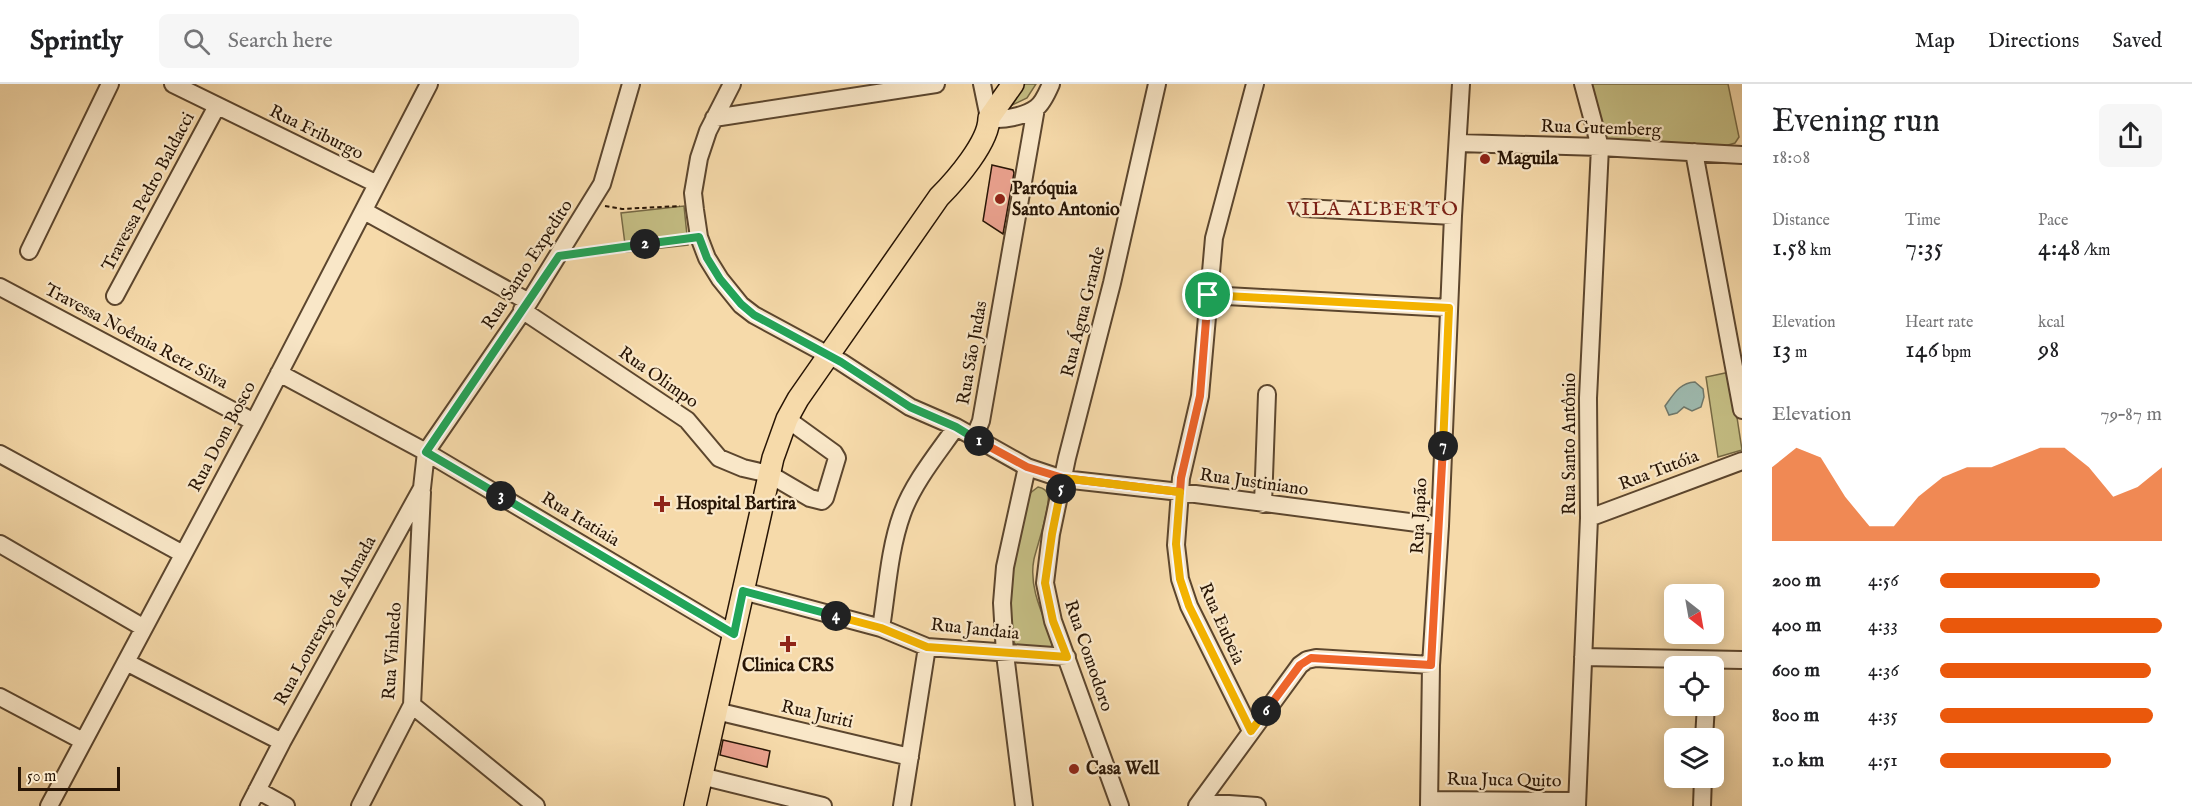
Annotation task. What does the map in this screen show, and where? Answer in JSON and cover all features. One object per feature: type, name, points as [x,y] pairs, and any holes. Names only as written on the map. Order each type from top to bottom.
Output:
[{"type":"main road","points":[[695,806],[769,474],[787,419],[828,355],[939,197],[946,179],[1013,84]]},
{"type":"street","points":[[29,252],[110,84]]},
{"type":"street","name":"Rua Friburgo","points":[[173,84],[377,184]]},
{"type":"street","name":"Rua Dom Bosco","points":[[49,806],[254,422],[429,84]]},
{"type":"street","name":"Rua Santo Expedito","points":[[426,452],[559,256],[602,184],[631,84]]},
{"type":"street","name":"Rua São Judas","points":[[732,84],[714,118],[699,158],[693,193],[699,237],[712,268],[741,304],[770,324],[828,355],[910,407],[956,427],[974,438],[981,422],[1036,108]]},
{"type":"street","points":[[714,118],[936,84]]},
{"type":"street","points":[[982,84],[989,121],[1015,116],[1036,108],[1051,84]]},
{"type":"street","name":"Rua Água Grande","points":[[1063,478],[1112,283],[1157,84]]},
{"type":"street","name":"Rua Eubeia","points":[[1251,731],[1189,606],[1180,579],[1176,544],[1181,478],[1200,396],[1214,238],[1255,84]]},
{"type":"street","name":"Rua Japão","points":[[1430,803],[1431,665],[1440,526],[1461,84]]},
{"type":"street","name":"Rua Santo Antônio","points":[[1577,804],[1589,518],[1588,398],[1600,147],[1583,84]]},
{"type":"street","name":"Travessa Pedro Baldacci","points":[[115,296],[217,106]]},
{"type":"street","name":"Rua Gutemberg","points":[[1458,143],[1600,147],[1742,155]]},
{"type":"street","points":[[1694,152],[1742,410]]},
{"type":"street","points":[[1304,208],[1453,216]]},
{"type":"street","name":"Rua Olimpo","points":[[364,210],[526,306],[687,420],[719,458],[743,468],[769,474],[810,498],[822,501],[837,465],[837,458],[834,453],[787,419]]},
{"type":"street","name":"Travessa Noêmia Retz Silva","points":[[0,287],[254,422]]},
{"type":"street","points":[[1208,295],[1449,308]]},
{"type":"street","name":"Rua Itatiaia","points":[[279,373],[426,452],[734,634]]},
{"type":"street","points":[[1263,504],[1267,394]]},
{"type":"street","points":[[881,628],[894,543],[902,513],[911,494],[956,427]]},
{"type":"street","name":"Rua Justiniano","points":[[974,438],[1027,467],[1063,478],[1440,526]]},
{"type":"street","name":"Rua Lourenço de Almada","points":[[249,806],[422,488],[426,452]]},
{"type":"street","points":[[0,454],[183,554]]},
{"type":"street","points":[[1742,461],[1742,466]]},
{"type":"street","name":"Rua Tutóia","points":[[1589,518],[1742,461]]},
{"type":"street","points":[[1024,806],[1005,654],[1002,584],[1027,467]]},
{"type":"street","name":"Rua Comodoro","points":[[1063,478],[1045,583],[1053,621],[1120,806]]},
{"type":"street","name":"Rua Vinhedo","points":[[360,806],[412,705],[422,488]]},
{"type":"street","points":[[0,544],[144,628]]},
{"type":"street","name":"Rua Jandaia","points":[[743,591],[881,628],[927,647],[1067,657]]},
{"type":"street","points":[[902,806],[927,647]]},
{"type":"street","points":[[1583,657],[1664,661]]},
{"type":"street","points":[[1198,804],[1300,665],[1307,660],[1316,658],[1431,665]]},
{"type":"street","points":[[1724,662],[1742,660]]},
{"type":"street","points":[[126,662],[282,742]]},
{"type":"street","points":[[0,697],[83,741]]},
{"type":"street","points":[[412,705],[536,806]]},
{"type":"street","name":"Rua Juriti","points":[[716,711],[910,757]]},
{"type":"street","points":[[701,776],[823,806]]},
{"type":"street","points":[[1702,806],[1703,788]]},
{"type":"street","points":[[257,790],[286,806]]},
{"type":"street","name":"Rua Juca Quito","points":[[1430,803],[1577,804]]},
{"type":"street","points":[[1198,804],[1257,806]]},
{"type":"path","points":[[602,206],[622,210],[681,206]]},
{"type":"path","points":[[559,256],[699,237]]},
{"type":"shaded area","points":[[1025,84],[1036,84],[1027,98],[1008,107]]},
{"type":"shaded area","points":[[1590,84],[1728,84],[1739,137],[1735,143],[1725,146],[1607,139]]},
{"type":"shaded area","points":[[684,206],[688,245],[626,252],[621,213]]},
{"type":"shaded area","points":[[1730,372],[1742,450],[1718,457],[1706,377]]},
{"type":"shaded area","points":[[1695,382],[1703,389],[1704,397],[1701,407],[1692,411],[1684,407],[1677,413],[1669,415],[1665,406],[1674,393],[1685,384]]},
{"type":"shaded area","points":[[1038,487],[1047,492],[1048,500],[1046,517],[1034,559],[1033,581],[1054,649],[1017,647],[1011,634],[1009,616],[1012,572],[1021,528],[1029,494]]},
{"type":"building","name":"Paróquia Santo Antonio","points":[[992,165],[1013,170],[1014,173],[1003,234],[983,221]]},
{"type":"building","points":[[723,740],[770,751],[767,767],[720,755]]},
{"type":"place","name":"Maguila","points":[[1485,159]]},
{"type":"place","name":"Paróquia Santo Antonio","points":[[1000,199]]},
{"type":"place","name":"Hospital Bartira","points":[[662,504]]},
{"type":"place","name":"Clinica CRS","points":[[788,644]]},
{"type":"place","name":"Casa Well","points":[[1074,769]]},
{"type":"district","name":"VILA ALBERTO","points":[[1373,209]]},
{"type":"route","points":[[1208,295],[1200,396],[1181,478],[1180,492],[1063,478],[1027,467],[956,427],[910,407],[841,362],[754,315],[741,304],[712,268],[699,237],[559,256],[426,452],[734,634],[743,591],[881,628],[927,647],[1005,654],[1067,657],[1053,621],[1045,583],[1063,478],[1122,485],[1180,492],[1176,544],[1180,579],[1189,606],[1251,731],[1300,665],[1311,658],[1431,665],[1440,526],[1449,308],[1208,295]]}]
